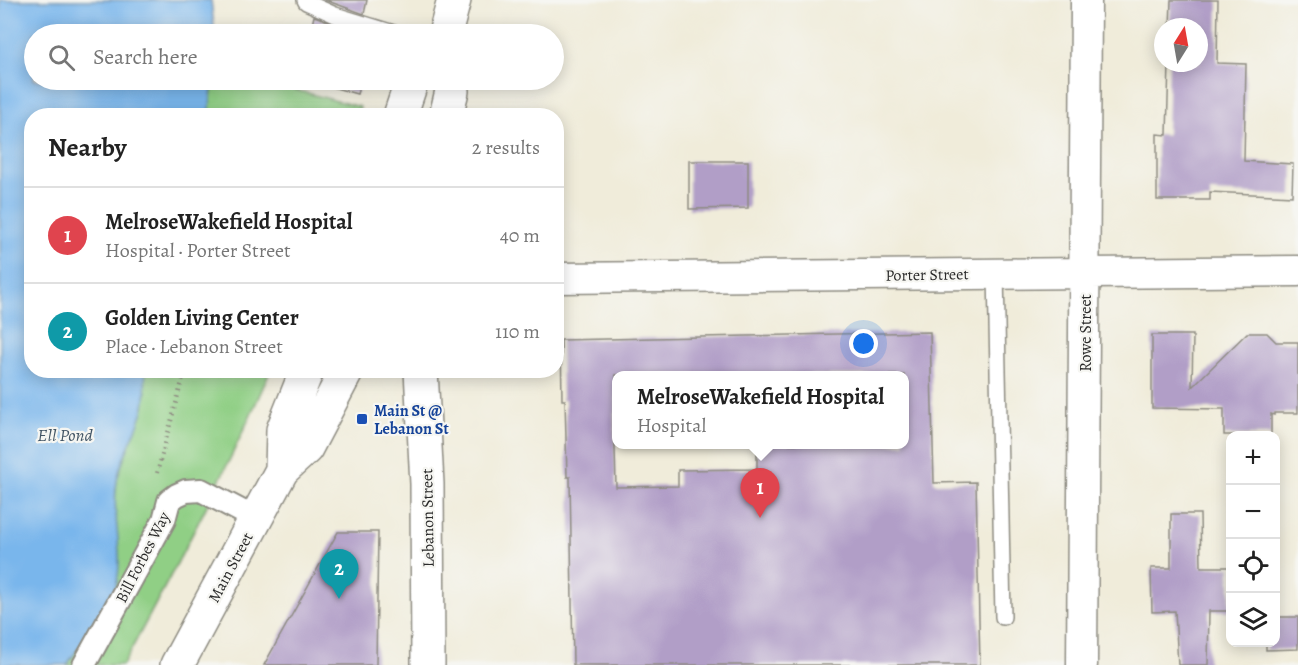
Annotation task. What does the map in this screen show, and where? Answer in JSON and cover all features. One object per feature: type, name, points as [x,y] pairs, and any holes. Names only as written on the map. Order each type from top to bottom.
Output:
[{"type":"main road","points":[[448,24],[454,0]]},
{"type":"main road","points":[[403,108],[409,90]]},
{"type":"main road","points":[[448,108],[452,90]]},
{"type":"main road","name":"Main Street","points":[[282,470],[283,430],[304,378]]},
{"type":"main road","name":"Main Street","points":[[177,665],[282,470],[306,448],[343,378]]},
{"type":"main road","name":"Lebanon Street","points":[[421,378],[427,484],[428,665]]},
{"type":"street","name":"Rowe Street","points":[[1082,665],[1086,0]]},
{"type":"street","name":"Porter Street","points":[[564,278],[1298,271]]},
{"type":"street","name":"Bill Forbes Way","points":[[84,665],[164,520],[169,501],[177,495],[201,490],[256,519]]},
{"type":"lane","points":[[305,0],[335,15],[364,24]]},
{"type":"lane","points":[[996,273],[1003,617]]},
{"type":"path","points":[[169,501],[157,489],[156,482],[183,378]]},
{"type":"green space","points":[[212,90],[296,90],[360,107],[360,108],[210,108]]},
{"type":"green space","name":"Ell Pond","points":[[145,378],[267,378],[218,483],[123,665],[67,665],[98,622],[116,528],[117,479],[146,393]]},
{"type":"water","name":"Ell Pond","points":[[0,0],[211,0],[214,24],[24,24],[24,90],[212,90],[210,108],[24,108],[24,378],[145,378],[145,398],[138,426],[122,462],[117,481],[115,506],[119,570],[109,603],[67,665],[0,665]]},
{"type":"building","points":[[325,0],[367,0],[364,14]]},
{"type":"building","points":[[1171,0],[1218,0],[1217,63],[1246,64],[1244,161],[1293,164],[1292,196],[1210,192],[1210,200],[1157,200],[1157,134],[1167,135],[1169,72],[1208,72],[1208,18],[1170,18]]},
{"type":"building","points":[[314,16],[336,24],[312,24]]},
{"type":"building","points":[[343,90],[358,90],[357,94]]},
{"type":"building","points":[[689,161],[748,161],[748,208],[689,209]]},
{"type":"building","points":[[930,332],[934,483],[976,482],[980,665],[573,665],[570,477],[567,477],[565,400],[562,400],[564,340]]},
{"type":"building","points":[[1247,333],[1267,333],[1276,342],[1298,342],[1298,413],[1271,414],[1271,431],[1226,431],[1224,435],[1224,409],[1152,408],[1152,335],[1193,335],[1192,387]]},
{"type":"building","points":[[1171,514],[1200,514],[1201,567],[1226,567],[1226,611],[1209,611],[1208,665],[1178,665],[1175,611],[1152,612],[1151,568],[1171,568]]},
{"type":"building","points":[[338,532],[378,532],[376,665],[264,665]]},
{"type":"building","points":[[1280,617],[1298,617],[1298,649],[1266,650],[1266,647],[1280,647]]},
{"type":"place","name":"Main St @ Lebanon St","points":[[362,419]]},
{"type":"place","name":"MelroseWakefield Hospital","points":[[760,518]]},
{"type":"place","name":"Golden Living Center","points":[[339,599]]}]
